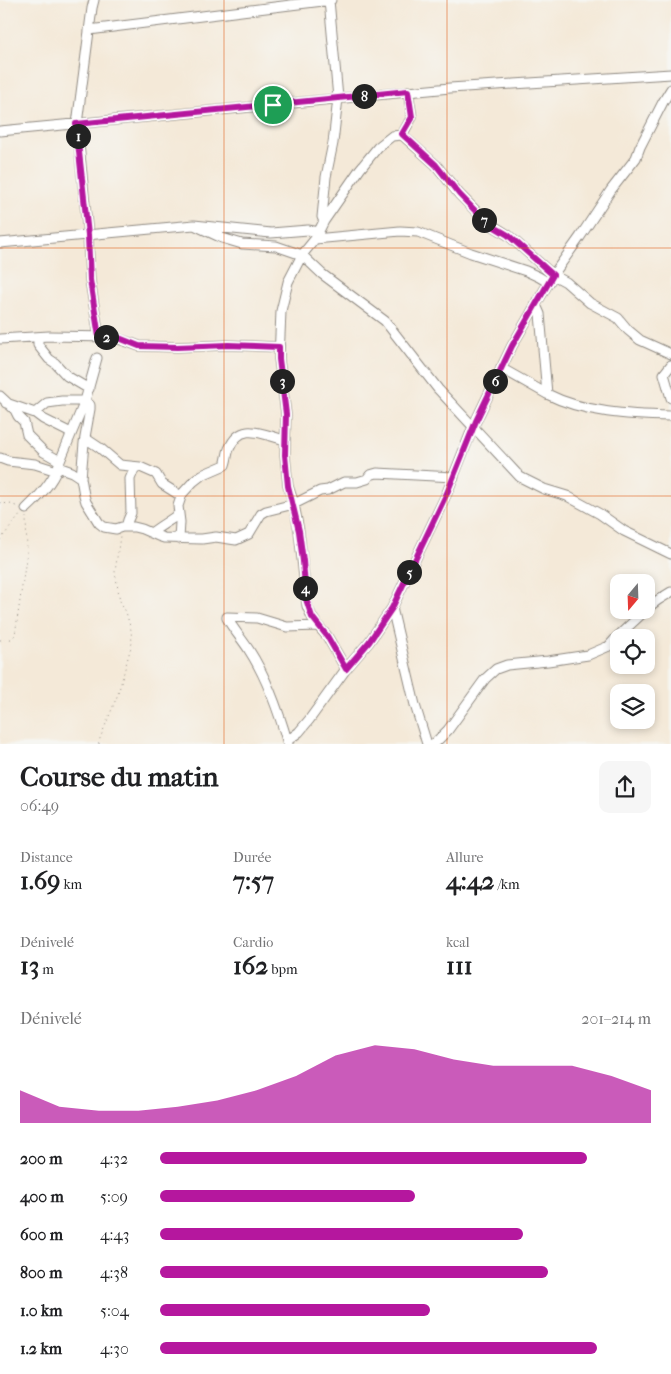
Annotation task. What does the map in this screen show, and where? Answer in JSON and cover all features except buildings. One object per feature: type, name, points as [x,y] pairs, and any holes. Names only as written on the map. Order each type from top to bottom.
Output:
[{"type":"street","points":[[94,0],[76,124],[88,235],[90,280],[99,337]]},
{"type":"street","points":[[89,30],[330,0],[338,98],[333,143],[326,178],[322,217],[324,222]]},
{"type":"street","points":[[0,132],[408,91],[671,74]]},
{"type":"street","points":[[318,626],[287,627],[257,618],[226,618],[250,652],[268,687],[288,743],[299,732],[346,669],[369,642],[392,608],[447,493],[473,427],[512,346],[551,279],[611,190],[636,158],[671,89]]},
{"type":"street","points":[[346,669],[327,636],[312,617],[306,599],[303,561],[294,504],[288,486],[285,440],[286,414],[279,359],[281,311],[288,282],[302,255],[317,236],[324,222],[360,169],[378,147],[392,136],[402,134],[412,117],[408,91]]},
{"type":"street","points":[[402,134],[436,165],[459,194],[486,222],[508,235],[551,279]]},
{"type":"street","points":[[0,243],[194,224],[271,233],[308,230],[317,236],[400,231],[418,232],[539,277],[566,282],[590,303],[618,318],[640,340],[671,354]]},
{"type":"street","points":[[194,224],[222,238],[242,244],[276,246],[302,255],[322,274],[385,321],[428,376],[520,477],[544,489],[567,496],[624,530],[671,554]]},
{"type":"street","points":[[536,305],[540,314],[548,394]]},
{"type":"street","points":[[0,339],[49,336],[112,337],[139,346],[228,345],[279,347]]},
{"type":"street","points":[[43,351],[48,344],[49,336]]},
{"type":"street","points":[[38,337],[38,345],[49,359],[67,376],[89,389]]},
{"type":"street","points":[[26,509],[40,495],[58,466],[86,401],[97,358]]},
{"type":"street","points":[[671,365],[664,374],[671,398]]},
{"type":"street","points":[[502,368],[561,401],[584,407],[637,415],[671,416]]},
{"type":"street","points":[[3,400],[35,413],[71,433]]},
{"type":"street","points":[[3,400],[15,410],[24,422],[26,435],[58,466]]},
{"type":"street","points":[[35,413],[48,403],[86,401],[90,405],[81,478],[86,502],[104,527],[142,529],[158,536],[179,539],[216,537],[236,540],[249,534],[261,514],[266,511],[294,504],[344,482],[357,482],[377,473],[454,477]]},
{"type":"street","points":[[179,539],[180,522],[178,506],[181,496],[202,475],[226,465],[228,450],[234,440],[249,431],[256,431],[285,440]]},
{"type":"street","points":[[85,438],[120,465],[140,467],[156,474],[162,484],[181,496]]},
{"type":"street","points":[[0,458],[8,461],[58,466],[81,478]]},
{"type":"street","points":[[124,527],[131,514],[130,480],[135,467]]},
{"type":"street","points":[[151,533],[179,514]]},
{"type":"street","points":[[655,602],[671,592]]},
{"type":"street","points":[[392,608],[415,706],[427,744]]},
{"type":"street","points":[[434,744],[448,730],[485,679],[496,669],[507,665],[588,655],[609,646],[636,619]]},
{"type":"path","points":[[0,503],[26,509]]},
{"type":"path","points":[[0,540],[26,509]]},
{"type":"path","points":[[0,640],[11,640],[15,635],[27,552],[26,509]]},
{"type":"path","points":[[99,744],[118,694],[132,643],[131,630],[126,612],[120,601],[115,572],[116,557],[124,527]]},
{"type":"route","points":[[408,91],[412,117],[402,134],[436,165],[459,194],[486,222],[508,235],[553,275],[512,346],[476,421],[447,493],[392,608],[369,642],[346,669],[327,636],[312,617],[307,606],[299,531],[294,504],[288,486],[285,455],[286,414],[279,347],[260,345],[139,346],[119,338],[99,337],[94,311],[76,124],[273,105],[408,91]]}]
